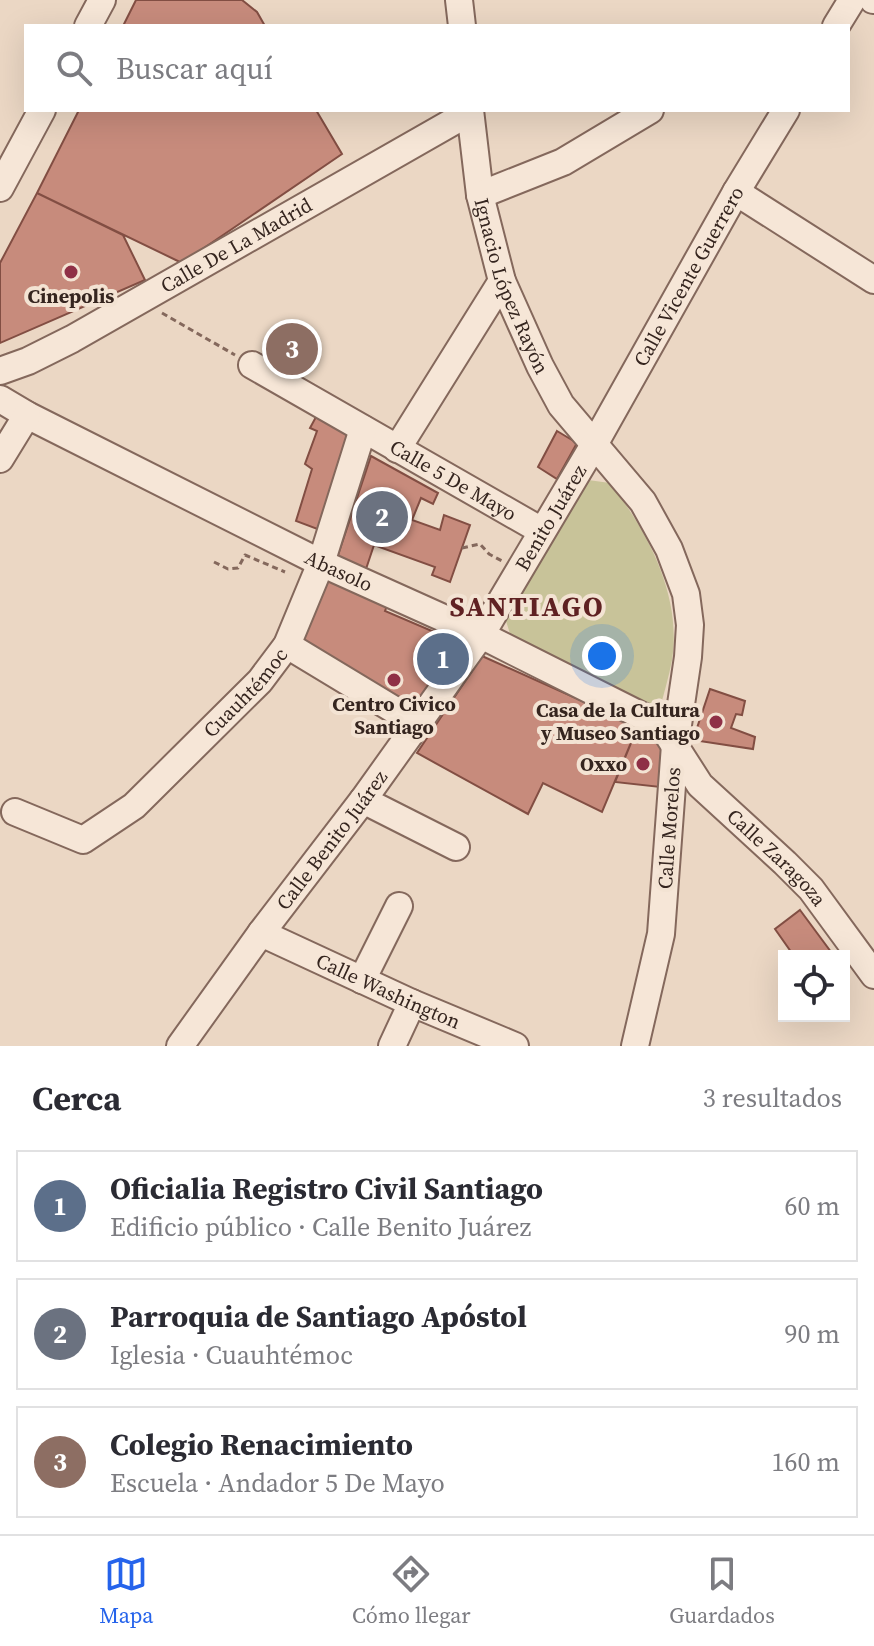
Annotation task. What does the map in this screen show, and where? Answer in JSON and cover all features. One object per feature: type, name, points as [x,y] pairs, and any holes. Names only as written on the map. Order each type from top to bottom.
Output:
[{"type":"street","points":[[89,24],[102,0]]},
{"type":"street","points":[[459,0],[462,24]]},
{"type":"street","points":[[837,24],[852,0]]},
{"type":"street","points":[[0,188],[9,147],[40,112]]},
{"type":"street","name":"Calle De La Madrid","points":[[0,371],[28,361],[142,301],[468,112]]},
{"type":"street","name":"Ignacio López Rayón","points":[[470,112],[480,195],[502,281],[561,405],[595,443]]},
{"type":"street","points":[[480,195],[563,162],[647,112]]},
{"type":"street","name":"Calle Vicente Guerrero","points":[[595,443],[736,192],[785,112]]},
{"type":"street","points":[[736,192],[874,280]]},
{"type":"street","points":[[397,449],[502,281]]},
{"type":"street","name":"Calle 5 De Mayo","points":[[252,365],[542,531]]},
{"type":"street","name":"Abasolo","points":[[0,399],[321,563],[481,635],[658,724],[675,745]]},
{"type":"street","points":[[0,459],[27,415]]},
{"type":"street","name":"Cuauhtémoc","points":[[15,812],[83,840],[134,806],[260,681],[287,645],[321,563],[363,429]]},
{"type":"street","name":"Benito Juárez","points":[[481,635],[595,443]]},
{"type":"street","name":"Calle Morelos","points":[[595,443],[643,502],[669,549],[686,594],[690,625],[675,745],[661,934],[635,1046]]},
{"type":"street","name":"Calle Benito Juárez","points":[[180,1046],[481,635]]},
{"type":"street","points":[[287,645],[416,723]]},
{"type":"street","name":"Calle Zaragoza","points":[[675,745],[700,785],[811,889],[874,975]]},
{"type":"street","points":[[363,800],[456,847]]},
{"type":"street","points":[[362,980],[399,906]]},
{"type":"street","name":"Calle Washington","points":[[261,933],[412,1003],[515,1046]]},
{"type":"street","points":[[392,1046],[412,1003]]},
{"type":"path","points":[[142,301],[252,365]]},
{"type":"path","points":[[462,548],[480,544],[489,554]]},
{"type":"path","points":[[214,562],[228,569],[238,568],[245,555],[291,574]]},
{"type":"shaded area","points":[[588,480],[610,483],[624,502],[649,544],[667,589],[674,636],[672,660],[660,708],[650,711],[511,637],[506,621]]},
{"type":"building","points":[[136,0],[242,0],[257,12],[264,24],[124,24]]},
{"type":"building","points":[[78,112],[317,112],[342,154],[182,263],[37,193]]},
{"type":"building","name":"Cinepolis","points":[[37,193],[123,235],[145,280],[0,343],[0,263]]},
{"type":"building","points":[[317,415],[349,432],[320,530],[296,521],[312,469],[305,464],[317,431],[310,428]]},
{"type":"building","points":[[557,431],[577,443],[557,479],[538,467]]},
{"type":"building","points":[[371,456],[438,493],[433,504],[421,498],[412,520],[440,530],[444,515],[470,525],[450,582],[432,575],[435,567],[374,545],[366,569],[337,558]]},
{"type":"building","name":"Centro Civico Santiago","points":[[328,578],[389,601],[385,611],[460,643],[411,715],[295,644]]},
{"type":"building","points":[[482,656],[638,726],[602,812],[543,783],[528,814],[417,753]]},
{"type":"building","name":"Casa de la Cultura y Museo Santiago","points":[[710,689],[745,701],[742,715],[736,714],[731,728],[755,737],[753,749],[693,740]]},
{"type":"building","name":"Oxxo","points":[[638,726],[658,735],[665,746],[660,787],[615,782]]},
{"type":"building","points":[[800,910],[830,950],[790,950],[775,929]]},
{"type":"place","name":"Cinepolis","points":[[71,272]]},
{"type":"place","name":"Colegio Renacimiento","points":[[292,349]]},
{"type":"place","name":"Parroquia de Santiago Apóstol","points":[[382,517]]},
{"type":"place","name":"Oficialia Registro Civil Santiago","points":[[443,659]]},
{"type":"place","name":"Centro Civico Santiago","points":[[394,680]]},
{"type":"place","name":"Casa de la Cultura y Museo Santiago","points":[[716,722]]},
{"type":"place","name":"Oxxo","points":[[643,764]]},
{"type":"district","name":"SANTIAGO","points":[[527,606]]}]
